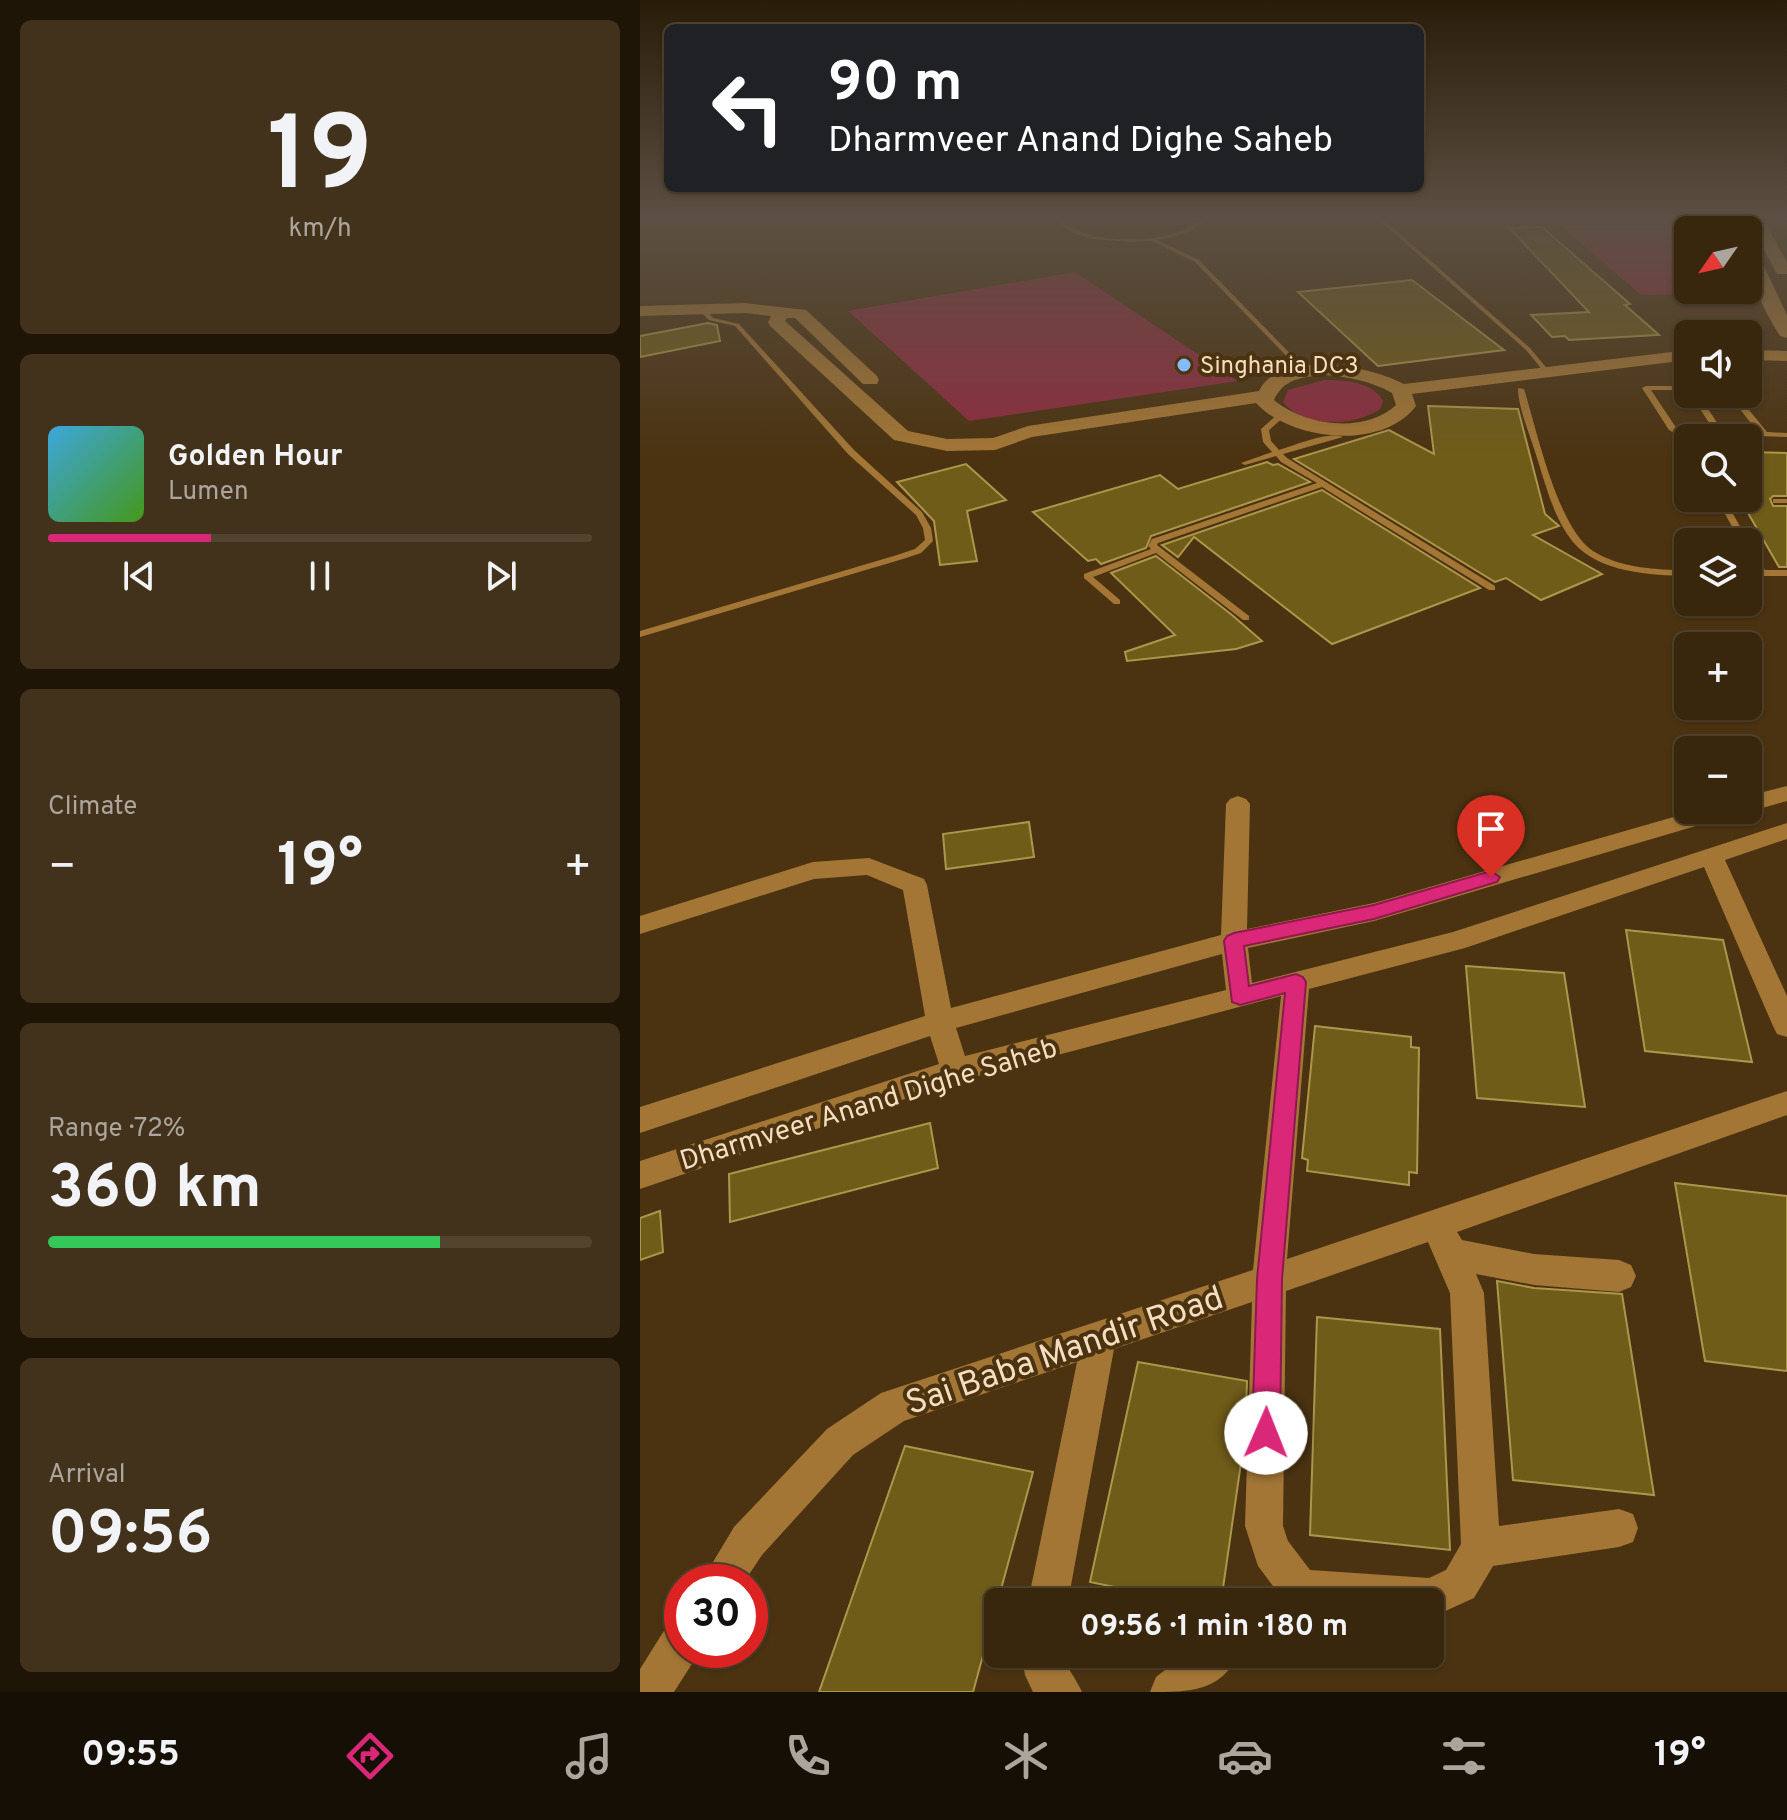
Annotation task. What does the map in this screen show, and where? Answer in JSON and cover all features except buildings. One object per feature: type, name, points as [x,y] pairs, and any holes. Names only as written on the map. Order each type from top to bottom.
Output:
[{"type":"main road","points":[[1770,297],[1787,332]]},
{"type":"street","points":[[640,311],[707,309],[800,314],[890,398]]},
{"type":"street","points":[[640,318],[671,311]]},
{"type":"street","points":[[782,312],[776,322],[901,436],[947,445],[995,444],[1028,432]]},
{"type":"street","points":[[1762,348],[1787,348]]},
{"type":"street","points":[[1762,355],[1787,356]]},
{"type":"street","points":[[1401,390],[1674,357]]},
{"type":"street","points":[[912,420],[937,428],[1028,432],[1264,396],[1276,381],[1305,372],[1366,374],[1401,390],[1407,401],[1403,411],[1390,420],[1368,426],[1328,428],[1281,416],[1264,401],[1264,396]]},
{"type":"street","points":[[1762,800],[1787,793]]},
{"type":"street","points":[[1238,804],[1234,941],[1240,997]]},
{"type":"street","name":"Dharmveer Anand Dighe Saheb","points":[[640,1120],[940,1022],[1234,941],[1374,912],[1677,824]]},
{"type":"street","name":"Dharmveer Anand Dighe Saheb","points":[[640,1175],[955,1070],[1456,941],[1787,831]]},
{"type":"street","points":[[1711,856],[1787,1026]]},
{"type":"street","points":[[640,925],[813,871],[869,866],[915,885],[940,1022],[955,1070]]},
{"type":"street","points":[[1288,1588],[1264,1526],[1269,1279],[1296,982]]},
{"type":"street","name":"Sai Baba Mandir Road","points":[[733,1564],[748,1541],[840,1442],[894,1406],[1269,1279],[1443,1239],[1787,1103]]},
{"type":"street","points":[[1443,1239],[1496,1265],[1532,1271],[1619,1276]]},
{"type":"street","points":[[1443,1239],[1467,1293],[1481,1548],[1460,1584],[1444,1591]]},
{"type":"street","points":[[1051,1588],[1099,1337]]},
{"type":"street","points":[[1481,1548],[1619,1528]]},
{"type":"street","points":[[650,1692],[665,1668]]},
{"type":"street","points":[[1045,1668],[1046,1675],[1061,1692]]},
{"type":"street","points":[[1171,1692],[1201,1668]]},
{"type":"lane","points":[[1232,297],[1305,372]]},
{"type":"lane","points":[[1469,297],[1528,349],[1547,372]]},
{"type":"lane","points":[[640,634],[900,557],[918,551],[929,541],[927,528],[919,514],[851,452],[737,325],[711,319],[706,314],[707,309]]},
{"type":"lane","points":[[1674,387],[1649,386],[1646,390],[1674,429]]},
{"type":"lane","points":[[1520,389],[1562,517],[1576,541],[1601,558],[1625,566],[1674,571]]},
{"type":"lane","points":[[1743,408],[1765,435]]},
{"type":"lane","points":[[1281,416],[1265,429],[1267,442],[1278,453],[1492,588]]},
{"type":"lane","points":[[1762,435],[1787,435]]},
{"type":"lane","points":[[1245,463],[1339,437]]},
{"type":"lane","points":[[1246,618],[1152,546],[1155,541],[1323,484]]},
{"type":"lane","points":[[1776,501],[1787,501]]},
{"type":"lane","points":[[1117,602],[1087,576],[1157,550]]},
{"type":"lane","points":[[1762,573],[1787,573]]},
{"type":"shaded area","points":[[930,297],[1112,297],[1238,381],[969,421],[848,311]]},
{"type":"shaded area","points":[[1324,380],[1349,381],[1372,389],[1383,401],[1381,408],[1359,419],[1331,422],[1304,417],[1283,402],[1288,390]]},
{"type":"place","name":"Singhania DC3","points":[[1184,365]]},
{"type":"route","points":[[1266,1433],[1269,1279],[1296,982],[1240,997],[1234,941],[1374,912],[1491,877]]}]
